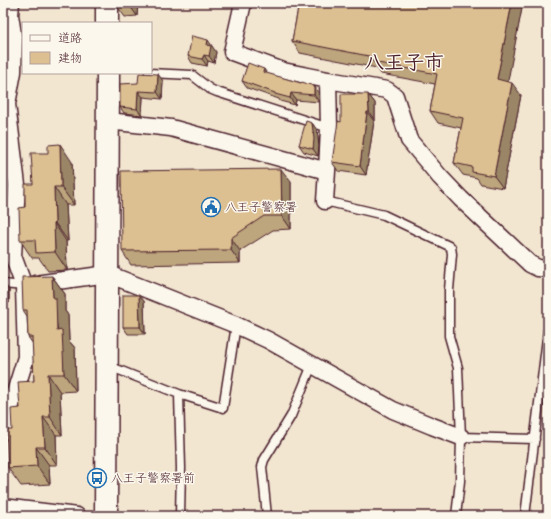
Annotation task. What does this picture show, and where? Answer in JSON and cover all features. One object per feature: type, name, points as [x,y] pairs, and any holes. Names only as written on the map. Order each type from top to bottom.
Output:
[{"type":"street","points":[[3,431],[26,357],[24,286],[13,256],[17,185],[7,104],[13,72],[8,41],[11,3]]},
{"type":"street","points":[[107,3],[108,22]]},
{"type":"street","points":[[243,3],[232,52],[283,71],[387,90],[395,96],[409,140],[440,177],[461,199],[530,264],[538,268],[548,269]]},
{"type":"street","points":[[106,516],[108,74]]},
{"type":"street","points":[[325,201],[330,128],[328,80]]},
{"type":"street","points":[[108,121],[171,128],[327,171]]},
{"type":"street","points":[[24,286],[108,274],[236,325],[268,340],[393,410],[461,437]]},
{"type":"street","points":[[3,507],[78,516]]},
{"type":"lane","points":[[152,73],[192,75],[217,92],[330,128]]},
{"type":"lane","points":[[325,201],[384,215],[451,247],[449,336],[458,368],[461,437],[460,480],[456,516]]},
{"type":"lane","points":[[3,284],[24,286]]},
{"type":"lane","points":[[106,365],[178,394],[223,408],[236,325]]},
{"type":"lane","points":[[525,516],[548,330]]},
{"type":"lane","points":[[267,516],[262,467],[264,460],[291,416],[312,365]]},
{"type":"lane","points":[[178,394],[181,468],[180,516]]},
{"type":"lane","points":[[461,437],[535,439]]},
{"type":"building","points":[[115,3],[130,3],[130,6],[118,7]]},
{"type":"building","points":[[299,3],[512,3],[497,79],[512,83],[494,176],[472,172],[472,167],[454,163],[463,118],[430,111],[437,74],[373,62],[374,57],[292,41]]},
{"type":"building","points":[[192,36],[208,40],[207,45],[211,46],[209,56],[204,55],[202,59],[188,56]]},
{"type":"building","points":[[248,63],[264,69],[263,72],[314,86],[314,95],[291,93],[290,98],[275,94],[242,81]]},
{"type":"building","points":[[139,74],[158,74],[157,92],[138,91],[137,109],[120,107],[120,84],[138,83]]},
{"type":"building","points":[[341,94],[368,94],[369,112],[367,112],[360,166],[332,162],[338,121],[341,122]]},
{"type":"building","points":[[306,121],[312,123],[314,139],[313,149],[299,145]]},
{"type":"building","points":[[60,144],[61,187],[54,187],[55,252],[36,253],[35,240],[20,240],[19,208],[25,207],[25,184],[33,184],[31,153],[48,153],[48,145]]},
{"type":"building","name":"八王子警察署","points":[[281,169],[282,216],[264,216],[231,238],[231,250],[122,251],[121,171]]},
{"type":"building","points":[[52,276],[53,298],[56,298],[57,331],[62,330],[64,374],[48,374],[50,417],[43,417],[45,447],[36,447],[37,466],[8,468],[6,430],[12,430],[11,409],[20,408],[18,382],[34,381],[32,337],[28,337],[27,310],[23,310],[22,277]]},
{"type":"building","points":[[4,284],[5,297],[3,297]]},
{"type":"building","points":[[123,295],[139,295],[140,327],[123,327]]},
{"type":"building","points":[[23,513],[39,513],[39,516],[23,516]]},
{"type":"place","name":"八王子警察署","points":[[211,207]]},
{"type":"place","name":"八王子警察署前","points":[[97,478]]},
{"type":"district","name":"八王子市","points":[[404,62]]}]
